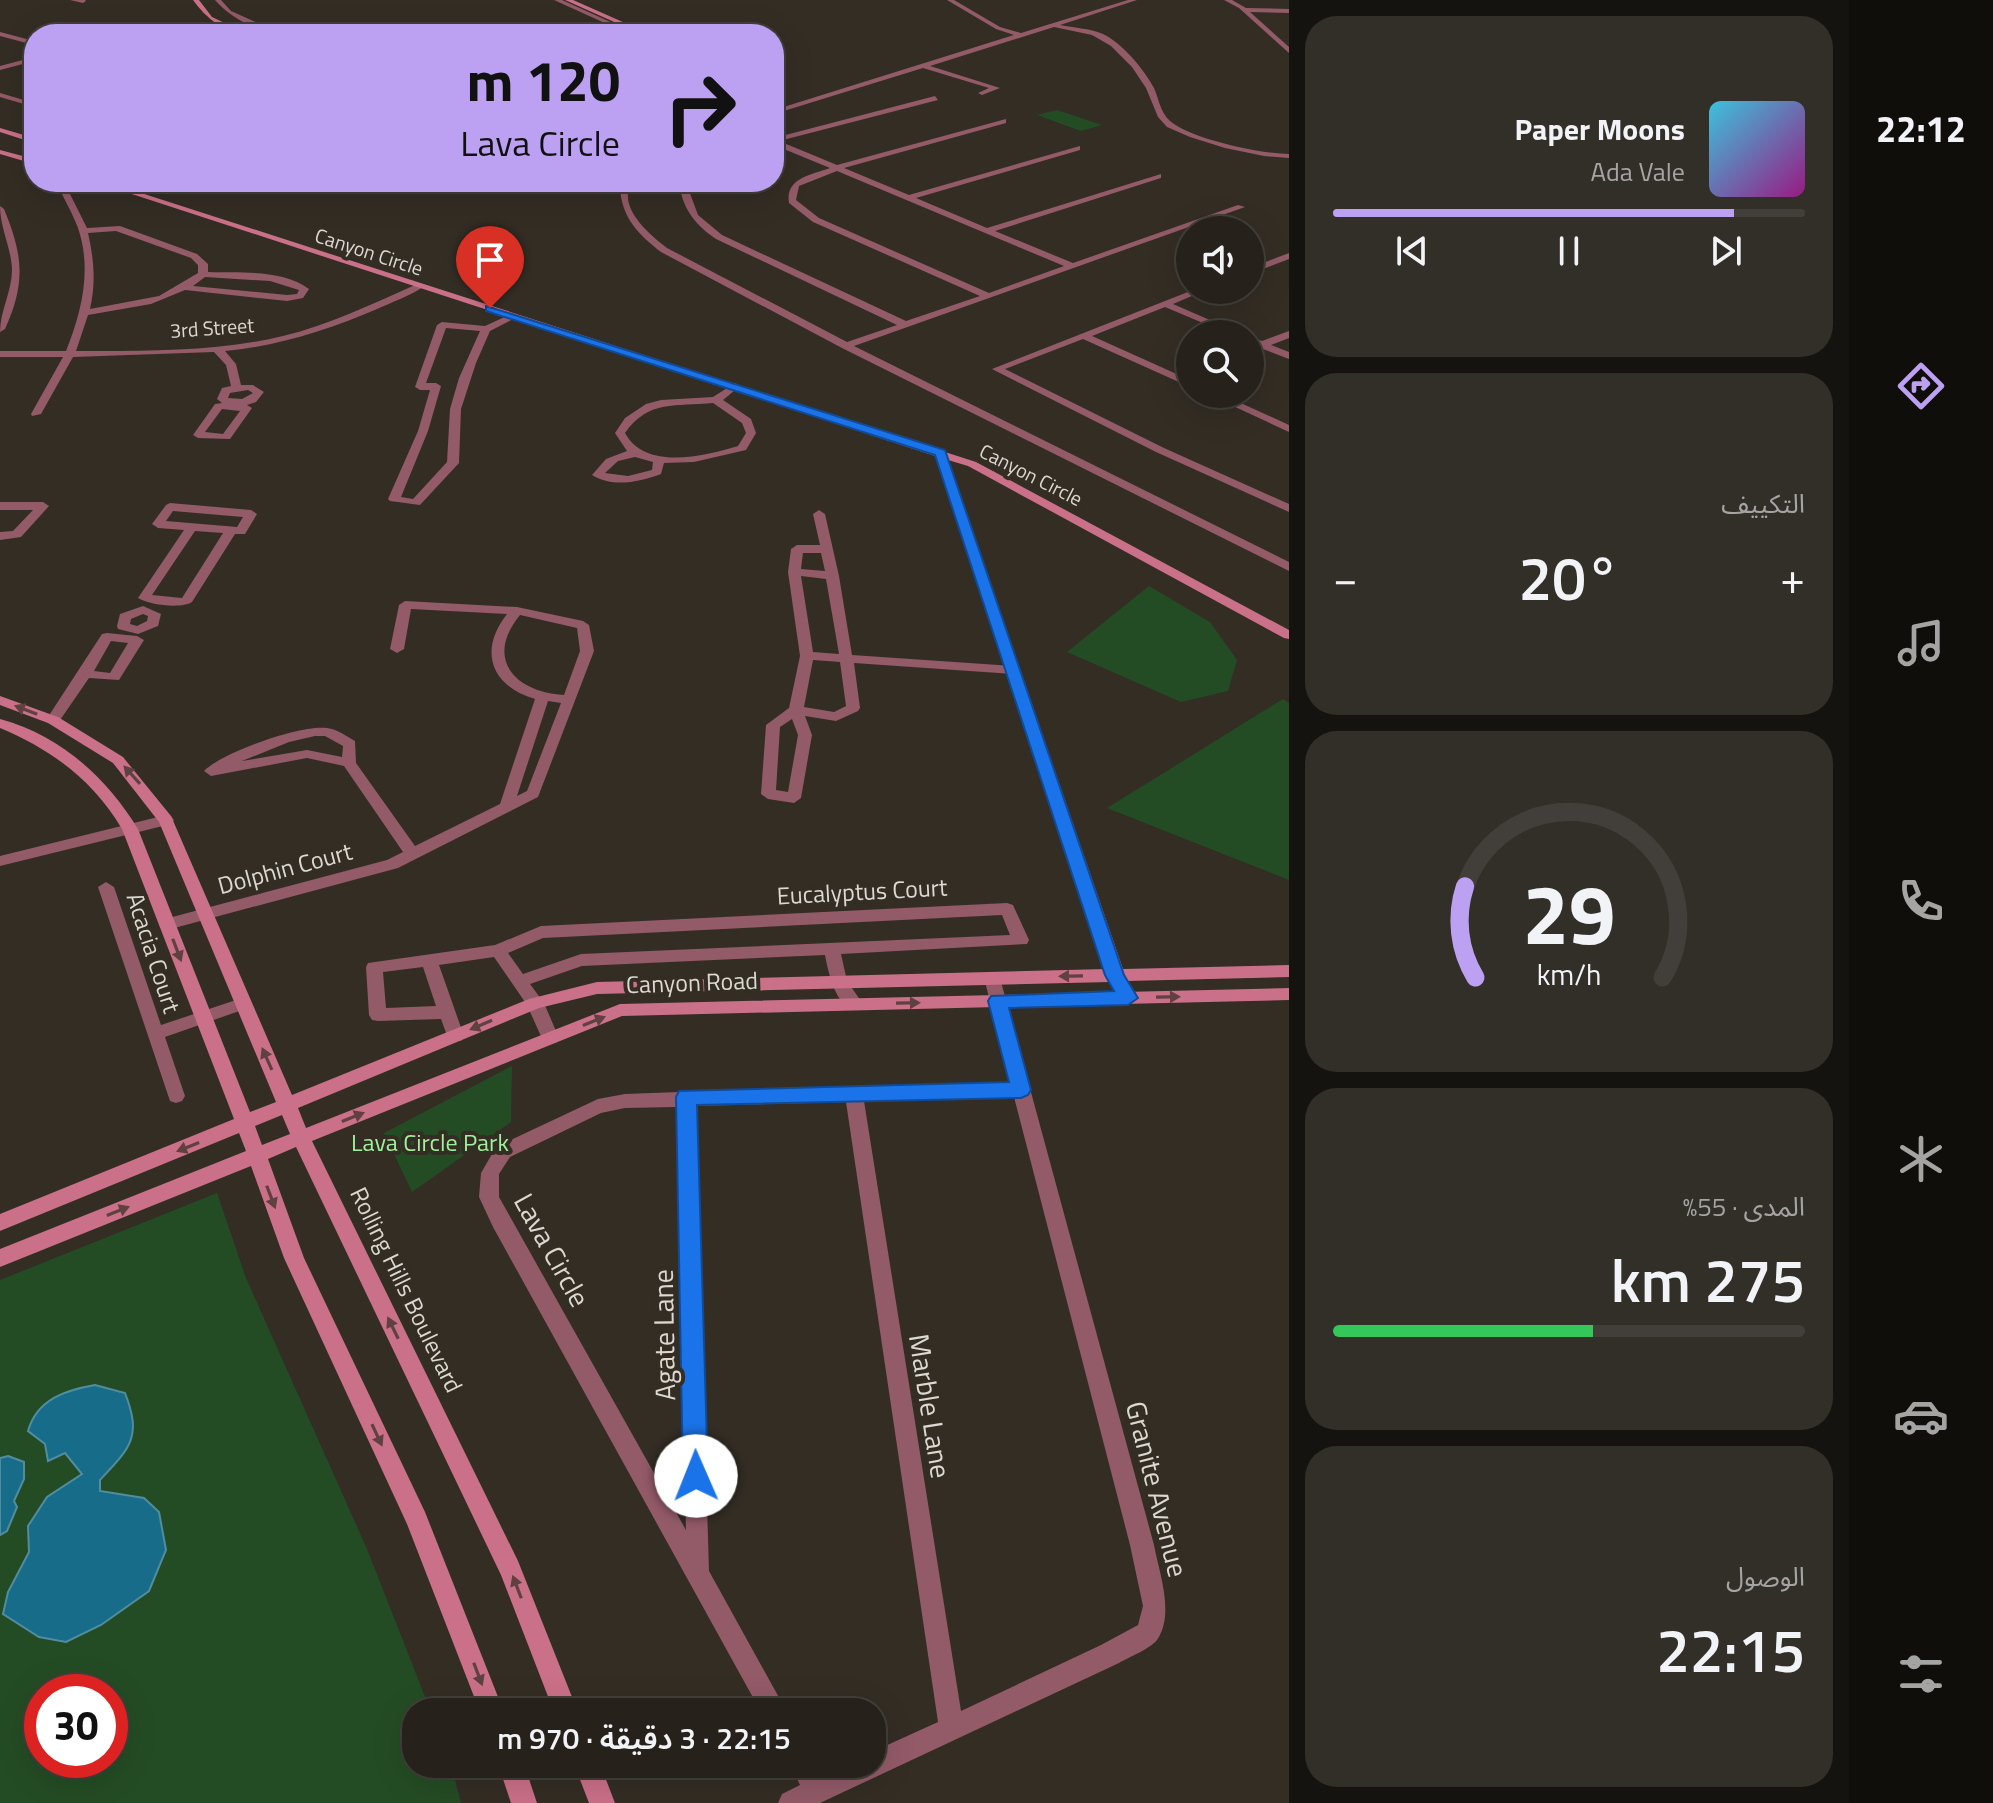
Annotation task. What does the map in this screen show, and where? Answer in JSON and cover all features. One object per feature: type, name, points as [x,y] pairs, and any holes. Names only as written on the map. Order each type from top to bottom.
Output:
[{"type":"main road","points":[[196,0],[210,18],[223,24]]},
{"type":"main road","points":[[568,0],[624,24]]},
{"type":"main road","points":[[0,130],[24,138]]},
{"type":"main road","points":[[0,152],[24,159]]},
{"type":"main road","name":"Canyon Circle","points":[[129,192],[940,453],[1008,482],[1289,635]]},
{"type":"main road","points":[[940,453],[1115,975],[1128,998]]},
{"type":"main road","name":"Rolling Hills Boulevard","points":[[0,700],[53,720],[118,760],[166,820],[301,1138],[510,1569],[561,1698]]},
{"type":"main road","points":[[0,723],[29,734],[91,777],[115,801],[130,829],[246,1124],[294,1258],[417,1520],[487,1698]]},
{"type":"main road","name":"Canyon Road","points":[[0,1223],[535,1003],[597,988],[1289,971]]},
{"type":"main road","name":"Canyon Road","points":[[0,1258],[620,1010],[1289,994]]},
{"type":"main road","points":[[516,1778],[524,1803]]},
{"type":"main road","points":[[592,1778],[602,1803]]},
{"type":"street","points":[[73,0],[83,1]]},
{"type":"street","points":[[218,0],[229,12],[256,24]]},
{"type":"street","points":[[557,0],[611,24]]},
{"type":"street","points":[[950,0],[998,28],[1020,35]]},
{"type":"street","points":[[963,0],[1008,26],[1030,32]]},
{"type":"street","points":[[784,109],[1134,0]]},
{"type":"street","points":[[1227,0],[1243,10],[1289,51]]},
{"type":"street","points":[[1243,10],[1289,11]]},
{"type":"street","points":[[1052,25],[1087,32],[1107,40],[1144,77],[1154,96],[1154,108],[1171,126],[1246,149],[1289,156]]},
{"type":"street","points":[[0,34],[24,40]]},
{"type":"street","points":[[0,68],[24,62]]},
{"type":"street","points":[[922,65],[996,88],[982,93]]},
{"type":"street","points":[[0,95],[24,102]]},
{"type":"street","points":[[784,138],[935,98]]},
{"type":"street","points":[[989,296],[816,220],[792,201],[792,190],[796,184],[837,168],[1003,121]]},
{"type":"street","points":[[784,145],[1072,266]]},
{"type":"street","points":[[908,198],[1077,148]]},
{"type":"street","points":[[986,231],[1158,176]]},
{"type":"street","points":[[36,414],[55,385],[85,313],[91,267],[84,231],[64,192]]},
{"type":"street","points":[[624,192],[627,215],[638,230],[664,250],[846,346],[1289,567]]},
{"type":"street","points":[[685,192],[686,202],[698,223],[719,237],[906,325]]},
{"type":"street","points":[[846,346],[1241,207]]},
{"type":"street","points":[[0,209],[16,250],[16,279],[9,311],[0,329]]},
{"type":"street","points":[[84,231],[117,228],[134,233],[194,256],[203,264],[203,274]]},
{"type":"street","points":[[1264,266],[1289,256]]},
{"type":"street","points":[[85,313],[143,304],[187,288],[203,274],[284,282],[297,284],[304,289],[300,296],[287,298],[187,288]]},
{"type":"street","name":"3rd Street","points":[[0,354],[216,348],[264,343],[309,331],[418,287]]},
{"type":"street","points":[[1176,300],[997,369],[1160,450],[1289,508]]},
{"type":"street","points":[[1165,304],[1203,320]]},
{"type":"street","points":[[486,329],[462,382],[450,430],[453,463],[416,503],[394,499],[433,399],[436,386],[420,387],[442,325],[486,329],[514,316]]},
{"type":"street","points":[[1264,344],[1289,334]]},
{"type":"street","points":[[1084,336],[1176,378]]},
{"type":"street","points":[[1264,346],[1289,356]]},
{"type":"street","points":[[216,348],[231,364],[236,387]]},
{"type":"street","points":[[716,400],[735,386]]},
{"type":"street","points":[[236,387],[254,388],[259,392],[252,400],[233,405],[221,396],[236,387]]},
{"type":"street","points":[[636,453],[623,442],[620,433],[629,417],[648,406],[686,400],[716,400],[747,421],[751,433],[742,448],[690,460],[659,460],[636,453],[618,455],[605,464],[598,475],[612,480],[636,479],[657,472],[659,460]]},
{"type":"street","points":[[1243,408],[1289,429]]},
{"type":"street","points":[[618,455],[623,442]]},
{"type":"street","points":[[0,506],[43,506],[17,534],[0,536]]},
{"type":"street","points":[[170,507],[251,514],[241,531],[192,527],[158,524],[170,507]]},
{"type":"street","points":[[819,514],[827,549],[833,576],[853,708],[836,717],[796,710],[773,725],[768,794],[794,798],[805,735],[796,710],[807,656],[794,572],[797,549],[827,549]]},
{"type":"street","points":[[192,527],[144,598],[186,602],[231,530]]},
{"type":"street","points":[[794,572],[833,576]]},
{"type":"street","points":[[53,720],[107,637],[149,626],[156,620],[155,614],[148,611],[157,599]]},
{"type":"street","name":"Dolphin Court","points":[[167,924],[392,864],[533,794],[587,651],[583,625],[517,611],[405,605],[397,649]]},
{"type":"street","points":[[517,611],[500,635],[498,662],[515,688],[542,699],[569,699]]},
{"type":"street","points":[[85,674],[114,677],[137,640],[127,634]]},
{"type":"street","points":[[807,656],[1013,670]]},
{"type":"street","points":[[506,808],[542,699]]},
{"type":"street","points":[[349,763],[307,754],[211,771],[239,756],[279,742],[326,732],[350,744],[349,763],[412,854]]},
{"type":"street","points":[[0,861],[166,820]]},
{"type":"street","name":"Acacia Court","points":[[106,887],[176,1096]]},
{"type":"street","name":"Eucalyptus Court","points":[[447,1012],[378,1015],[374,967],[498,951],[541,932],[1007,909],[1021,940],[581,960],[520,981]]},
{"type":"street","points":[[831,947],[839,982],[854,1004]]},
{"type":"street","points":[[498,951],[535,1003],[550,1038]]},
{"type":"street","points":[[430,962],[455,1036]]},
{"type":"street","name":"Granite Avenue","points":[[791,1803],[1148,1633],[1155,1606],[1142,1545],[992,978]]},
{"type":"street","name":"Acacia Court","points":[[154,1034],[242,1004]]},
{"type":"street","name":"Lava Circle","points":[[767,1698],[500,1221],[489,1197],[490,1173],[503,1152],[598,1106],[625,1101],[1021,1090]]},
{"type":"street","name":"Marble Lane","points":[[854,1093],[951,1728]]},
{"type":"street","name":"Agate Lane","points":[[686,1097],[698,1571]]},
{"type":"street","points":[[810,1778],[817,1791]]},
{"type":"green space","points":[[1057,110],[1102,125],[1081,131],[1037,115]]},
{"type":"green space","points":[[1149,586],[1210,622],[1237,660],[1228,691],[1181,702],[1067,652]]},
{"type":"green space","points":[[1283,699],[1289,703],[1289,880],[1107,808]]},
{"type":"green space","name":"Lava Circle Park","points":[[512,1066],[511,1122],[412,1192],[384,1133]]},
{"type":"green space","points":[[217,1193],[246,1278],[367,1549],[426,1698],[402,1698],[402,1778],[455,1778],[461,1803],[0,1803],[0,1280]]},
{"type":"water","points":[[95,1385],[125,1393],[133,1421],[126,1450],[100,1480],[100,1491],[144,1498],[159,1512],[166,1550],[149,1591],[101,1625],[66,1642],[39,1637],[3,1614],[8,1592],[29,1552],[28,1526],[47,1497],[82,1474],[65,1453],[48,1461],[45,1444],[28,1431],[32,1420],[46,1404],[63,1393]]},
{"type":"water","points":[[8,1456],[24,1462],[24,1479],[14,1501],[17,1507],[7,1531],[0,1535],[0,1458]]},
{"type":"route","points":[[490,308],[940,453],[1115,975],[1128,998],[998,1001],[1021,1090],[686,1097],[696,1476]]}]
